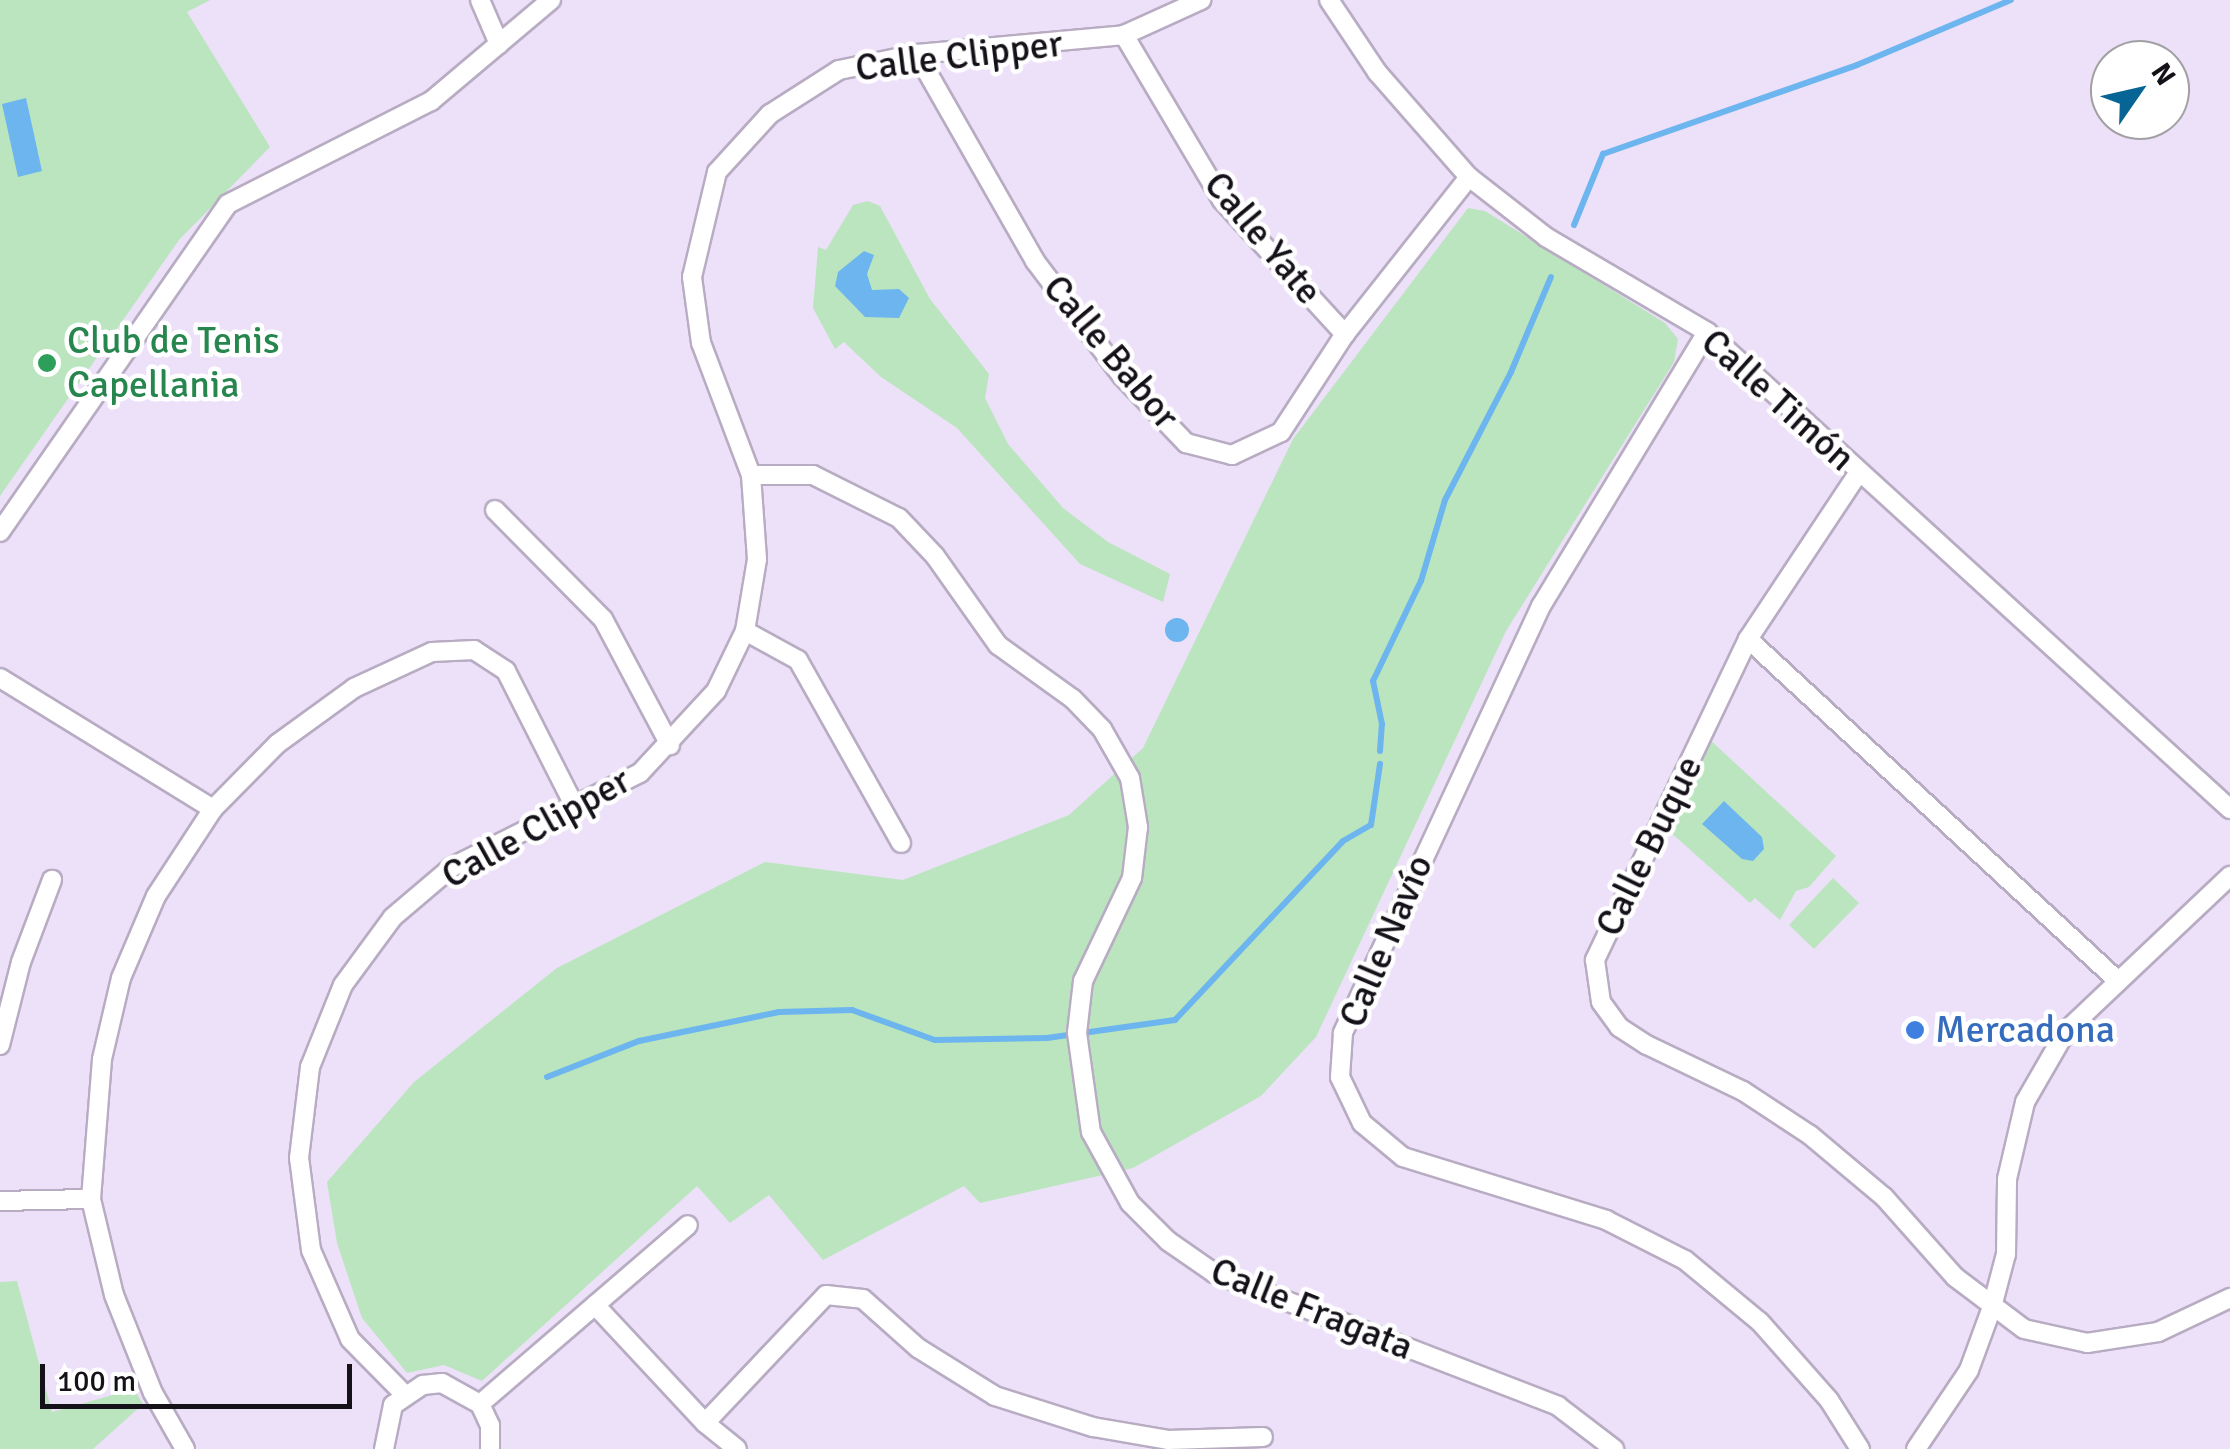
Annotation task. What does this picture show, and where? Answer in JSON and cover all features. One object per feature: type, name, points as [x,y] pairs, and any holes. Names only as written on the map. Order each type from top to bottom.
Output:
[{"type":"street","points":[[480,0],[498,44]]},
{"type":"street","points":[[0,532],[228,204],[430,102],[552,0]]},
{"type":"street","name":"Calle Clipper","points":[[404,1394],[350,1339],[311,1250],[299,1158],[310,1067],[344,985],[393,918],[452,867],[576,809],[640,773],[716,691],[745,631],[757,560],[751,475],[701,343],[692,277],[717,172],[770,114],[838,70],[917,54],[1124,36],[1200,0]]},
{"type":"street","name":"Calle Timón","points":[[1329,0],[1376,72],[1469,177],[1546,237],[1707,332],[2230,809]]},
{"type":"street","name":"Calle Yate","points":[[1124,36],[1222,200],[1345,334]]},
{"type":"street","name":"Calle Babor","points":[[917,54],[1035,261],[1122,376],[1186,443],[1232,455],[1281,432],[1345,334],[1469,177]]},
{"type":"street","name":"Calle Navío","points":[[1707,332],[1541,606],[1350,1016],[1340,1077],[1362,1123],[1403,1157],[1606,1220],[1686,1260],[1760,1322],[1829,1400],[1860,1449]]},
{"type":"street","name":"Calle Buque","points":[[1859,472],[1748,640],[1595,960],[1601,1002],[1619,1027],[1744,1090],[1810,1134],[1884,1196],[1955,1277],[2024,1329],[2087,1343],[2158,1332],[2230,1298]]},
{"type":"street","name":"Calle Fragata","points":[[751,475],[813,475],[899,518],[936,556],[998,645],[1073,699],[1102,729],[1130,778],[1138,828],[1132,878],[1084,981],[1076,1033],[1092,1132],[1130,1203],[1168,1242],[1214,1274],[1558,1406],[1614,1449]]},
{"type":"street","points":[[495,510],[603,619],[670,745]]},
{"type":"street","points":[[745,631],[798,660],[901,843]]},
{"type":"street","points":[[1748,640],[2118,980]]},
{"type":"street","points":[[185,1449],[153,1394],[114,1295],[91,1199],[102,1059],[121,978],[156,896],[213,809],[277,744],[354,688],[432,652],[474,650],[506,671],[576,809]]},
{"type":"street","points":[[0,678],[213,809]]},
{"type":"street","points":[[1916,1449],[1969,1370],[1992,1306],[2006,1254],[2007,1179],[2024,1102],[2066,1031],[2230,876]]},
{"type":"street","points":[[0,1045],[21,962],[52,880]]},
{"type":"street","points":[[0,1202],[91,1199]]},
{"type":"street","points":[[480,1404],[688,1226]]},
{"type":"street","points":[[704,1423],[826,1295],[863,1298],[918,1348],[995,1396],[1092,1427],[1168,1440],[1262,1437]]},
{"type":"street","points":[[595,1305],[704,1423],[737,1449]]},
{"type":"street","points":[[384,1449],[384,1426],[404,1394],[442,1383],[480,1404],[490,1424],[490,1449]]},
{"type":"green space","name":"Club de Tenis Capellania","points":[[0,0],[210,0],[187,12],[270,147],[179,240],[0,496]]},
{"type":"green space","points":[[868,201],[880,206],[930,299],[989,374],[985,398],[1008,444],[1063,508],[1108,542],[1170,574],[1163,602],[1080,564],[957,428],[881,377],[844,342],[835,349],[813,308],[818,247],[826,250],[853,205]]},
{"type":"green space","points":[[1468,208],[1485,211],[1665,323],[1678,339],[1674,362],[1506,631],[1316,1037],[1261,1096],[1133,1168],[980,1203],[964,1186],[823,1260],[769,1195],[730,1223],[697,1186],[482,1381],[444,1365],[407,1373],[362,1318],[337,1243],[327,1182],[414,1082],[557,968],[765,862],[903,880],[1069,815],[1143,748],[1293,439]]},
{"type":"green space","points":[[1710,740],[1836,856],[1809,887],[1796,891],[1780,920],[1755,898],[1750,903],[1669,831]]},
{"type":"green space","points":[[1833,878],[1859,903],[1814,949],[1789,925]]},
{"type":"green space","points":[[17,1281],[52,1412],[134,1389],[143,1404],[93,1449],[0,1449],[0,1282]]},
{"type":"water","points":[[26,98],[42,171],[18,177],[2,104]]},
{"type":"water","points":[[864,251],[874,255],[867,274],[872,290],[899,289],[909,298],[899,318],[865,317],[835,286],[838,272]]},
{"type":"water","points":[[1177,618],[1189,630],[1177,642],[1165,630]]},
{"type":"water","points":[[1724,801],[1762,837],[1764,849],[1753,861],[1742,859],[1702,824]]},
{"type":"waterway","points":[[1574,225],[1603,154],[1857,65],[2011,0]]},
{"type":"waterway","points":[[1380,751],[1382,724],[1373,681],[1421,581],[1445,500],[1511,372],[1551,277]]},
{"type":"waterway","points":[[547,1077],[639,1041],[779,1012],[852,1010],[935,1040],[1047,1038],[1175,1020],[1343,841],[1371,825],[1380,764]]},
{"type":"place","name":"Club de Tenis Capellania","points":[[47,363]]},
{"type":"place","name":"Mercadona","points":[[1915,1030]]}]
